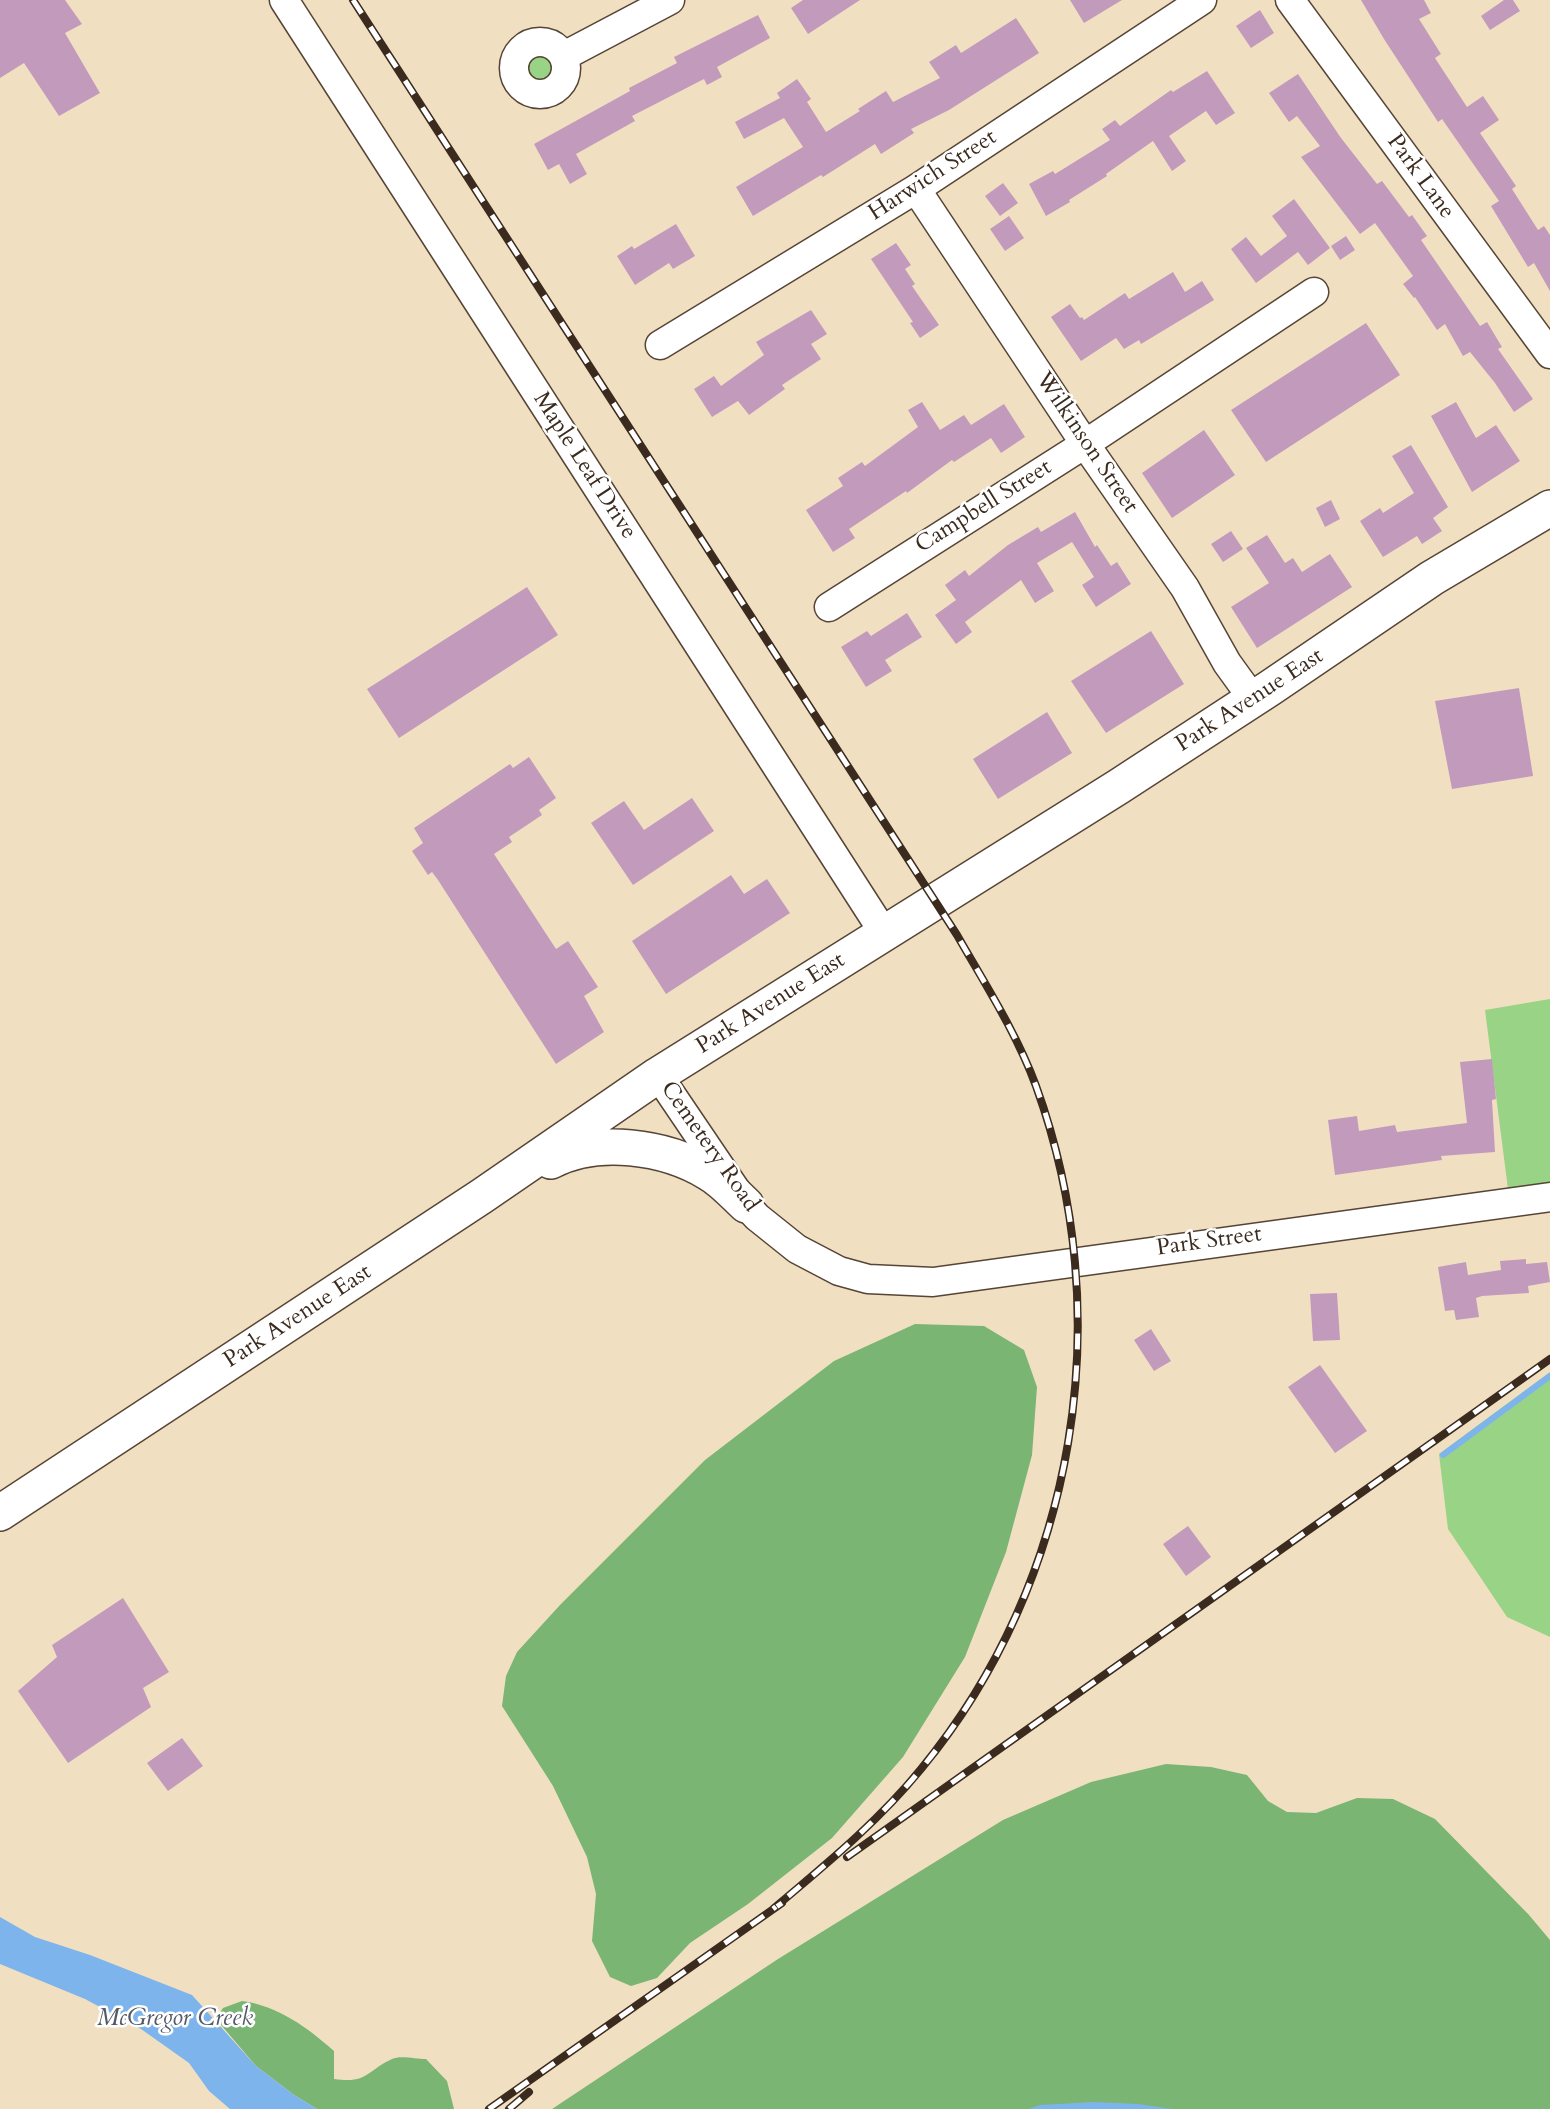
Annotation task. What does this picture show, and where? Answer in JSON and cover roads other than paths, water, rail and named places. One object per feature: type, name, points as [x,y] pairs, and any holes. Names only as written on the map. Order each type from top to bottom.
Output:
[{"type":"main road","name":"Park Avenue East","points":[[0,1513],[482,1196],[658,1075],[1118,787],[1432,578],[1550,508]]},
{"type":"main road","points":[[482,1196],[566,1153],[595,1148],[620,1148],[667,1156],[691,1164],[711,1174],[746,1205]]},
{"type":"street","name":"Maple Leaf Drive","points":[[284,0],[884,933]]},
{"type":"street","points":[[564,56],[670,0]]},
{"type":"street","name":"Harwich Street","points":[[660,345],[916,189],[1202,0]]},
{"type":"street","name":"Park Lane","points":[[1290,0],[1550,354]]},
{"type":"street","name":"Wilkinson Street","points":[[916,189],[1084,443],[1185,588],[1227,663],[1253,699]]},
{"type":"street","name":"Campbell Street","points":[[829,607],[1314,292]]},
{"type":"street","name":"Cemetery Road","points":[[658,1075],[746,1205],[757,1217],[797,1249],[839,1270],[868,1279]]},
{"type":"street","name":"Park Street","points":[[868,1279],[933,1282],[1550,1197]]},
{"type":"water","name":"McGregor Creek","points":[[0,1917],[35,1937],[90,1955],[192,1995],[256,2066],[317,2109],[230,2109],[209,2091],[189,2063],[141,2029],[85,1999],[0,1964]]},
{"type":"water","points":[[1094,2102],[1173,2109],[1029,2109],[1040,2105]]},
{"type":"waterway","points":[[1443,1455],[1550,1376]]},
{"type":"railway","points":[[353,0],[957,935],[1000,1009],[1028,1066],[1061,1173],[1075,1263],[1077,1353],[1068,1442],[1048,1530],[1016,1615],[974,1695],[921,1769],[869,1825],[773,1909]]},
{"type":"railway","points":[[847,1857],[1550,1359]]},
{"type":"railway","points":[[489,2109],[782,1903]]},
{"type":"railway","points":[[509,2109],[529,2092]]}]
